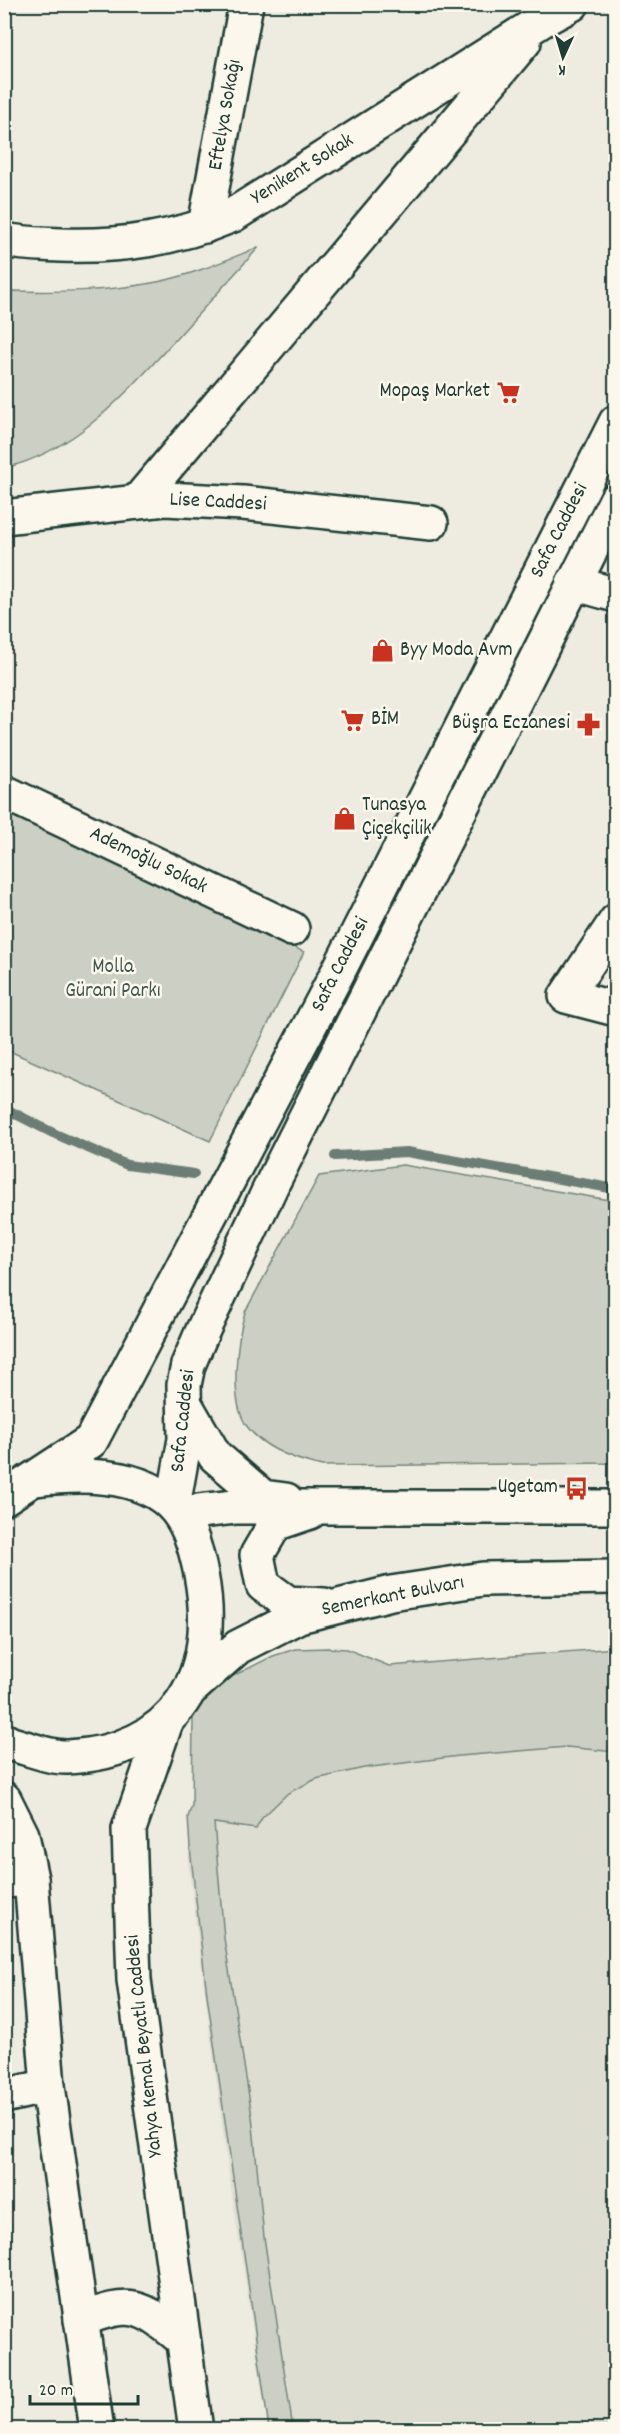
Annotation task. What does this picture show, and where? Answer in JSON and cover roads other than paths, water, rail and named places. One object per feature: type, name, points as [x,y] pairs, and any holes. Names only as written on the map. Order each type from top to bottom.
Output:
[{"type":"main road","name":"Eftelya Sokağı","points":[[205,226],[246,4]]},
{"type":"main road","name":"Yenikent Sokak","points":[[4,240],[18,243],[92,246],[149,242],[205,226],[232,215],[558,11]]},
{"type":"main road","points":[[137,502],[558,11]]},
{"type":"main road","name":"Safa Caddesi","points":[[4,1498],[91,1441],[338,972],[615,422]]},
{"type":"main road","name":"Lise Caddesi","points":[[4,517],[165,499],[243,503],[431,523]]},
{"type":"main road","name":"Safa Caddesi","points":[[177,1510],[184,1439],[184,1385],[188,1365],[279,1172],[615,500]]},
{"type":"main road","points":[[573,583],[615,596]]},
{"type":"main road","name":"Ademoğlu Sokak","points":[[4,792],[292,929]]},
{"type":"main road","points":[[615,921],[566,996],[615,1009]]},
{"type":"main road","points":[[185,1404],[215,1456],[263,1497],[326,1507]]},
{"type":"main road","points":[[4,1740],[11,1744],[66,1758],[103,1752],[139,1740],[166,1722],[193,1687],[204,1648],[207,1607],[193,1542],[177,1510],[163,1497],[140,1487],[98,1476],[65,1475],[32,1479]]},
{"type":"main road","points":[[177,1510],[235,1507],[615,1507]]},
{"type":"main road","points":[[326,1507],[276,1524],[257,1555],[263,1585],[288,1603],[339,1606]]},
{"type":"main road","name":"Semerkant Bulvarı","points":[[193,1687],[238,1647],[299,1616],[390,1593],[483,1579],[615,1577]]},
{"type":"main road","name":"Yahya Kemal Beyatlı Caddesi","points":[[166,1722],[129,1829],[134,1980],[181,2338],[196,2430]]},
{"type":"main road","points":[[4,1799],[22,1835],[18,1880],[97,2430]]},
{"type":"main road","points":[[4,2096],[48,2086]]},
{"type":"main road","points":[[81,2320],[111,2308],[134,2307],[157,2318],[181,2338]]},
{"type":"waterway","points":[[4,1108],[53,1133],[127,1165],[194,1174]]},
{"type":"waterway","points":[[335,1156],[407,1152],[616,1189]]},
{"type":"place","name":"Mopaş Market","points":[[508,392]]},
{"type":"place","name":"Byy Moda Avm","points":[[382,651]]},
{"type":"place","name":"BİM","points":[[353,720]]},
{"type":"place","name":"Büşra Eczanesi","points":[[588,724]]},
{"type":"place","name":"Tunasya Çiçekçilik","points":[[344,818]]},
{"type":"place","name":"Ugetam","points":[[576,1488]]},
{"type":"park label","name":"Molla Gürani Parkı","points":[[113,980]]}]
